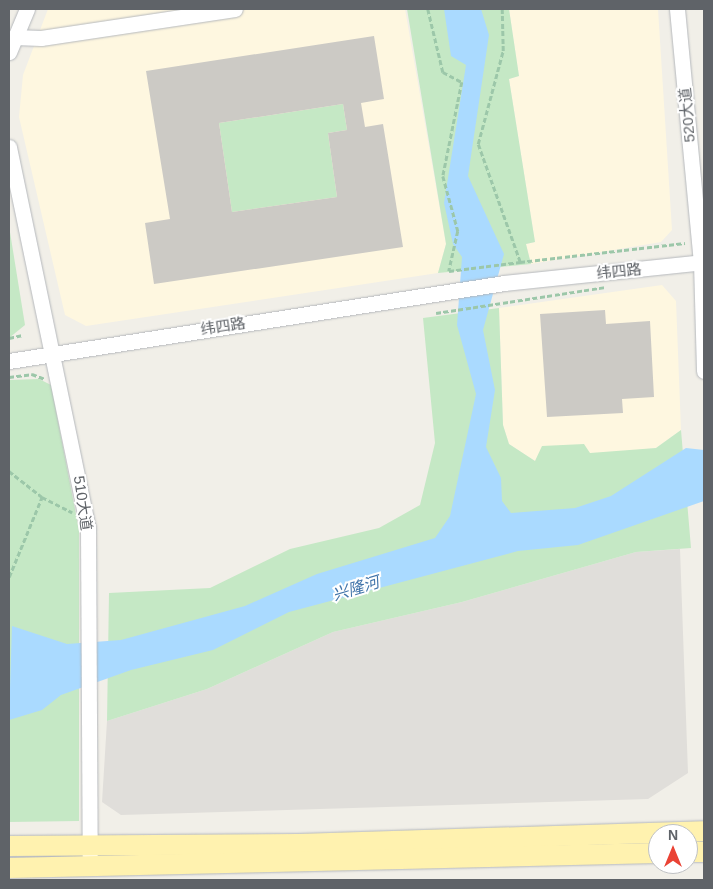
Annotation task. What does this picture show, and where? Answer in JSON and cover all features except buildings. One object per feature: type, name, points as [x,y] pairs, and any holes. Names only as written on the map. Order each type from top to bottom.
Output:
[{"type":"main road","points":[[9,846],[704,831]]},
{"type":"main road","points":[[9,868],[648,853]]},
{"type":"street","points":[[12,44],[27,9]]},
{"type":"street","points":[[12,44],[235,9]]},
{"type":"street","name":"520大道","points":[[677,9],[702,262],[704,370]]},
{"type":"street","name":"510大道","points":[[9,147],[52,354],[83,488],[91,684],[90,866]]},
{"type":"street","name":"纬四路","points":[[9,360],[504,283],[702,262]]},
{"type":"path","points":[[428,9],[443,72],[462,82],[443,176],[458,231],[449,271],[685,243]]},
{"type":"path","points":[[502,9],[503,51],[478,144],[520,262]]},
{"type":"path","points":[[436,313],[613,286]]},
{"type":"path","points":[[9,338],[23,335]]},
{"type":"path","points":[[9,377],[32,374],[46,380]]},
{"type":"path","points":[[9,471],[42,497],[77,514]]},
{"type":"path","points":[[9,577],[42,497]]},
{"type":"shaded area","points":[[48,9],[405,9],[446,244],[438,273],[86,326],[65,315],[19,117],[23,75]]},
{"type":"shaded area","points":[[509,9],[658,9],[672,230],[661,242],[531,264],[526,244],[535,242],[509,79],[519,76]]},
{"type":"shaded area","points":[[662,285],[676,301],[681,430],[656,448],[535,461],[509,444],[503,425],[499,308]]},
{"type":"shaded area","points":[[680,549],[688,773],[648,799],[121,815],[102,802],[107,721],[207,689],[333,632],[462,602],[636,552]]},
{"type":"green space","points":[[407,9],[509,9],[519,76],[509,79],[535,242],[526,244],[531,264],[438,273],[446,244]]},
{"type":"green space","points":[[343,104],[347,130],[328,133],[337,197],[232,212],[219,123]]},
{"type":"green space","points":[[9,226],[25,325],[9,338]]},
{"type":"green space","points":[[499,308],[503,425],[509,444],[535,461],[542,446],[584,444],[590,453],[656,448],[681,430],[691,548],[636,552],[462,602],[333,632],[207,689],[107,721],[109,593],[210,588],[290,549],[379,528],[420,505],[435,443],[423,318]]},
{"type":"green space","points":[[39,379],[51,385],[79,530],[79,821],[9,822],[9,380]]},
{"type":"water","name":"兴隆河","points":[[444,9],[481,9],[489,35],[468,176],[504,254],[483,330],[495,390],[486,447],[501,478],[502,501],[511,513],[575,508],[611,496],[686,448],[704,450],[704,501],[578,545],[518,551],[289,612],[213,650],[131,670],[61,695],[42,710],[9,720],[12,626],[67,644],[121,640],[245,606],[317,574],[435,538],[450,516],[476,394],[457,325],[462,257],[453,244],[444,203],[466,65],[451,56]]}]
